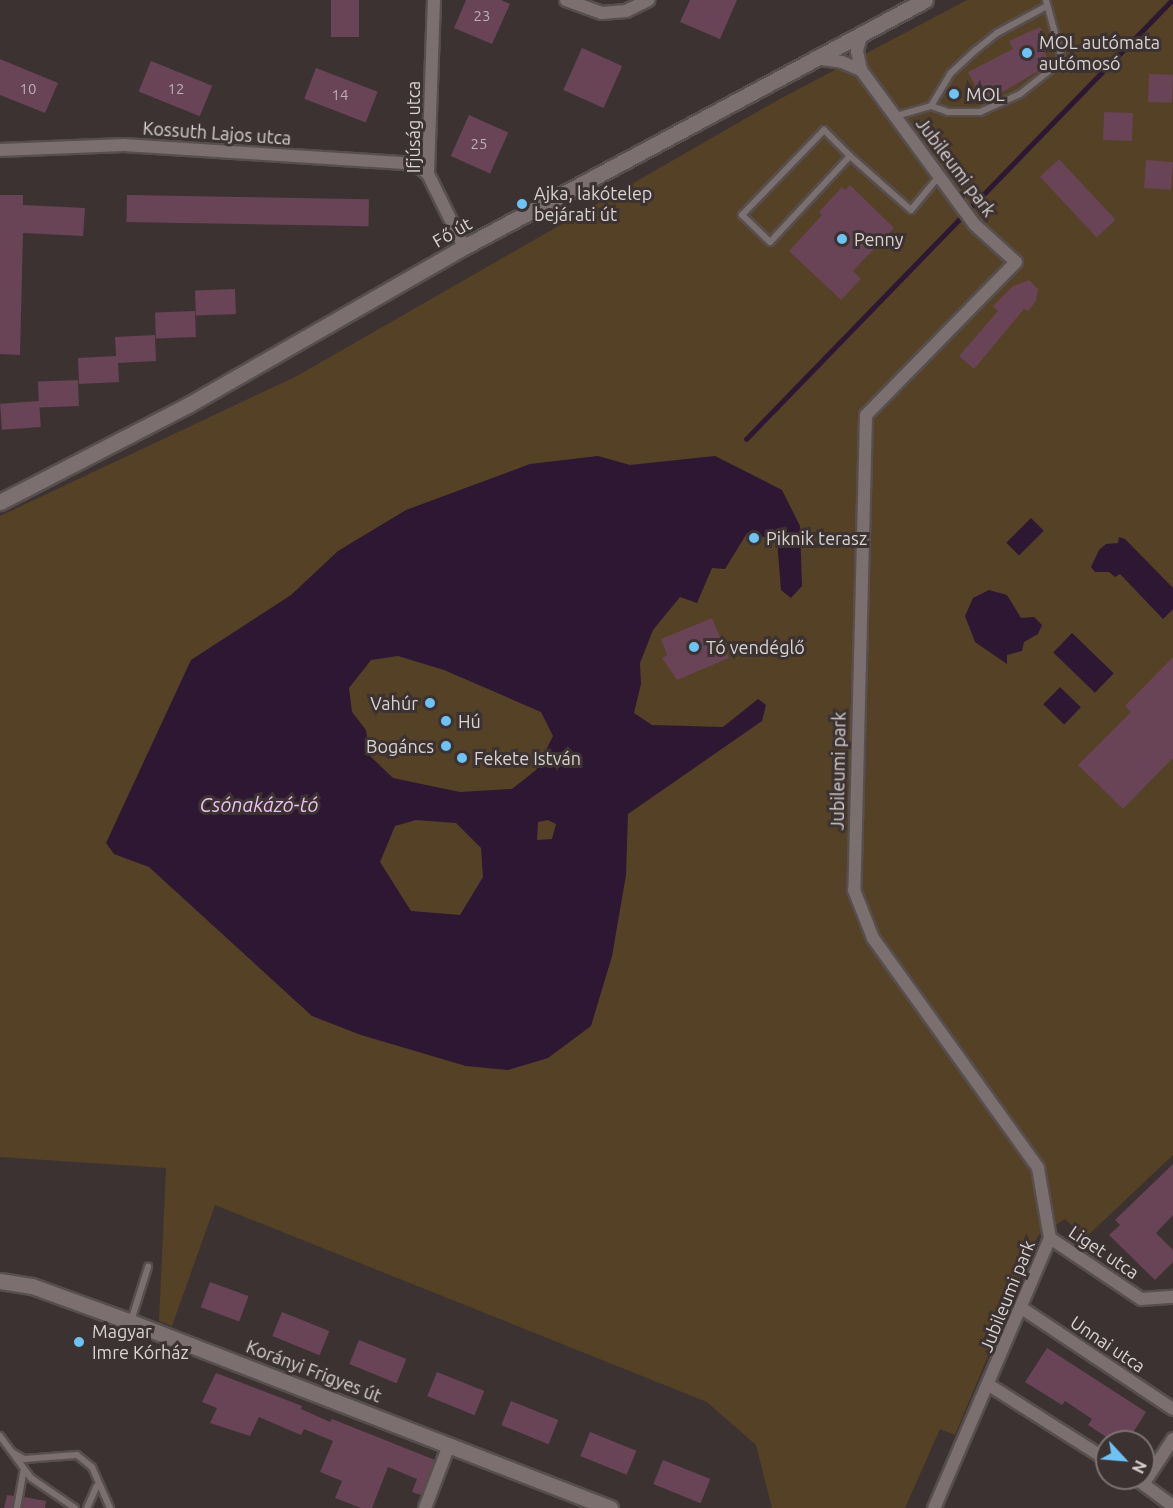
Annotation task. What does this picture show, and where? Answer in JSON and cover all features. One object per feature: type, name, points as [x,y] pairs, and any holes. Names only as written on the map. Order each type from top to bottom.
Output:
[{"type":"main road","name":"Fő út","points":[[0,502],[188,405],[464,247],[925,0]]},
{"type":"main road","name":"Korányi Frigyes út","points":[[0,1281],[32,1286],[131,1322],[610,1508]]},
{"type":"street","name":"Ifjúság utca","points":[[434,0],[428,174],[464,247]]},
{"type":"street","points":[[566,0],[602,13],[626,11],[649,0]]},
{"type":"street","points":[[861,70],[857,51],[862,33]]},
{"type":"street","points":[[813,58],[842,62],[861,70]]},
{"type":"street","name":"Jubileumi park","points":[[861,70],[975,225],[1016,262],[866,415],[854,890],[873,938],[1038,1168],[1050,1238],[1023,1309],[934,1508]]},
{"type":"street","name":"Kossuth Lajos utca","points":[[0,150],[124,145],[404,163],[417,165],[428,174]]},
{"type":"street","name":"Liget utca","points":[[1050,1238],[1141,1299],[1173,1297]]},
{"type":"street","name":"Unnai utca","points":[[1023,1309],[1173,1408]]},
{"type":"street","points":[[989,1385],[1095,1452]]},
{"type":"street","points":[[1155,1461],[1173,1439]]},
{"type":"street","points":[[425,1508],[449,1445]]},
{"type":"street","points":[[1151,1490],[1173,1506]]},
{"type":"lane","points":[[896,116],[931,106],[948,112],[980,112],[1020,94],[1059,63],[1061,55],[1047,3],[997,33],[976,50],[951,73],[931,106]]},
{"type":"lane","points":[[850,156],[770,242],[742,215],[824,130],[911,210],[939,176]]},
{"type":"lane","points":[[131,1322],[148,1267]]},
{"type":"lane","points":[[0,1436],[24,1468],[49,1493],[75,1508]]},
{"type":"lane","points":[[12,1452],[24,1459],[77,1455],[92,1467],[110,1508]]},
{"type":"lane","points":[[17,1508],[24,1468]]},
{"type":"lane","points":[[87,1508],[98,1485]]},
{"type":"shaded area","points":[[967,0],[1173,0],[1173,1155],[1085,1238],[1065,1219],[1038,1236],[955,1435],[940,1429],[905,1508],[772,1508],[756,1445],[707,1402],[215,1205],[172,1326],[159,1321],[166,1168],[0,1157],[0,516],[297,376],[778,100]]},
{"type":"water","name":"Csónakázó-tó","points":[[598,456],[630,465],[715,456],[782,490],[800,526],[802,586],[791,598],[781,590],[777,540],[747,533],[725,569],[712,568],[697,603],[680,597],[653,630],[640,663],[641,684],[634,713],[652,725],[723,727],[758,699],[766,705],[762,721],[628,814],[626,875],[612,956],[591,1026],[548,1058],[508,1070],[466,1066],[361,1035],[312,1016],[149,867],[114,854],[106,843],[191,660],[291,595],[338,551],[406,510],[530,464]],"holes":[[[398,656],[444,670],[541,712],[553,736],[536,770],[512,789],[460,792],[393,778],[370,756],[366,730],[352,712],[349,688],[371,660]],[[416,820],[456,823],[481,848],[483,877],[460,915],[411,911],[380,862],[395,826]],[[548,820],[556,824],[552,839],[537,840],[538,822]]]},
{"type":"water","points":[[1031,518],[1044,531],[1019,555],[1006,543]]},
{"type":"water","points":[[1119,537],[1125,539],[1173,588],[1173,609],[1163,619],[1120,574],[1115,577],[1109,572],[1095,572],[1091,567],[1099,550],[1106,544],[1118,543]]},
{"type":"water","points":[[989,590],[1007,595],[1021,618],[1034,617],[1042,625],[1038,634],[1024,642],[1022,651],[1007,655],[1007,664],[975,642],[965,616],[973,598]]},
{"type":"water","points":[[1072,633],[1114,673],[1095,693],[1053,652]]},
{"type":"water","points":[[1060,687],[1081,707],[1064,724],[1043,704]]},
{"type":"building","points":[[331,0],[359,0],[359,37],[331,37]]},
{"type":"building","points":[[466,0],[501,0],[510,4],[492,44],[454,28]]},
{"type":"building","points":[[690,0],[737,0],[720,39],[680,22]]},
{"type":"building","points":[[1040,27],[1045,38],[1039,41],[1050,64],[984,103],[968,72],[1013,49],[1009,41]]},
{"type":"building","points":[[582,48],[622,66],[603,108],[563,90]]},
{"type":"building","points":[[0,59],[58,83],[45,113],[0,95]]},
{"type":"building","points":[[151,61],[212,86],[200,116],[139,92]]},
{"type":"building","points":[[316,68],[378,92],[366,122],[304,99]]},
{"type":"building","points":[[1149,74],[1173,75],[1172,103],[1148,102]]},
{"type":"building","points":[[1104,112],[1133,113],[1132,141],[1103,140]]},
{"type":"building","points":[[469,115],[508,132],[490,174],[451,156]]},
{"type":"building","points":[[1059,159],[1116,220],[1097,237],[1040,177]]},
{"type":"building","points":[[1146,160],[1173,162],[1171,190],[1144,188]]},
{"type":"building","name":"Penny","points":[[850,185],[894,228],[853,271],[861,279],[841,300],[789,251],[822,215],[819,212],[842,187],[845,190]]},
{"type":"building","points":[[0,195],[23,195],[23,205],[85,208],[83,236],[23,233],[20,355],[0,354]]},
{"type":"building","points":[[127,195],[369,199],[368,226],[127,222]]},
{"type":"building","points":[[1029,280],[1038,289],[1036,301],[1028,311],[1024,309],[974,369],[959,356],[998,311],[993,306],[1013,286]]},
{"type":"building","points":[[235,289],[236,314],[196,315],[195,290]]},
{"type":"building","points":[[195,311],[196,337],[156,338],[155,312]]},
{"type":"building","points":[[155,335],[156,361],[118,363],[119,382],[79,384],[78,358],[116,356],[115,337]]},
{"type":"building","points":[[78,380],[79,406],[39,407],[38,381]]},
{"type":"building","points":[[39,401],[41,427],[2,430],[0,404]]},
{"type":"building","name":"Tó vendéglő","points":[[712,618],[729,658],[677,680],[662,658],[667,655],[661,639]]},
{"type":"building","points":[[1173,657],[1173,758],[1123,809],[1078,765],[1131,712],[1125,706]]},
{"type":"building","points":[[1173,1164],[1173,1215],[1156,1233],[1173,1250],[1173,1262],[1155,1280],[1109,1235],[1120,1225],[1115,1220]]},
{"type":"building","points":[[210,1282],[249,1296],[239,1321],[201,1307]]},
{"type":"building","points":[[282,1312],[329,1331],[320,1355],[272,1336]]},
{"type":"building","points":[[359,1340],[406,1359],[397,1383],[349,1364]]},
{"type":"building","points":[[1047,1348],[1146,1412],[1135,1430],[1096,1430],[1088,1425],[1092,1419],[1065,1401],[1062,1405],[1025,1382]]},
{"type":"building","points":[[437,1372],[484,1391],[475,1415],[427,1396]]},
{"type":"building","points":[[216,1373],[302,1406],[301,1409],[330,1422],[332,1419],[435,1460],[421,1495],[412,1492],[417,1479],[388,1467],[372,1508],[361,1508],[335,1498],[342,1481],[320,1472],[333,1441],[304,1429],[301,1435],[259,1417],[250,1436],[210,1423],[217,1408],[202,1402]]},
{"type":"building","points":[[511,1401],[558,1420],[549,1444],[501,1425]]},
{"type":"building","points":[[590,1432],[636,1451],[627,1475],[580,1456]]},
{"type":"building","points":[[663,1460],[710,1479],[701,1503],[653,1484]]},
{"type":"building","points":[[7,1495],[14,1496],[12,1508],[4,1508]]},
{"type":"building","points":[[24,1497],[46,1501],[45,1508],[22,1508]]},
{"type":"waterway","points":[[746,439],[1172,0]]},
{"type":"place","name":"MOL autómata autómosó","points":[[1027,53]]},
{"type":"place","name":"MOL","points":[[954,94]]},
{"type":"place","name":"Ajka, lakótelep bejárati út","points":[[522,204]]},
{"type":"place","name":"Penny","points":[[842,239]]},
{"type":"place","name":"Piknik terasz","points":[[754,538]]},
{"type":"place","name":"Tó vendéglő","points":[[694,647]]},
{"type":"place","name":"Vahúr","points":[[430,703]]},
{"type":"place","name":"Hú","points":[[446,721]]},
{"type":"place","name":"Bogáncs","points":[[446,746]]},
{"type":"place","name":"Fekete István","points":[[462,758]]},
{"type":"place","name":"Magyar Imre Kórház","points":[[79,1342]]}]
